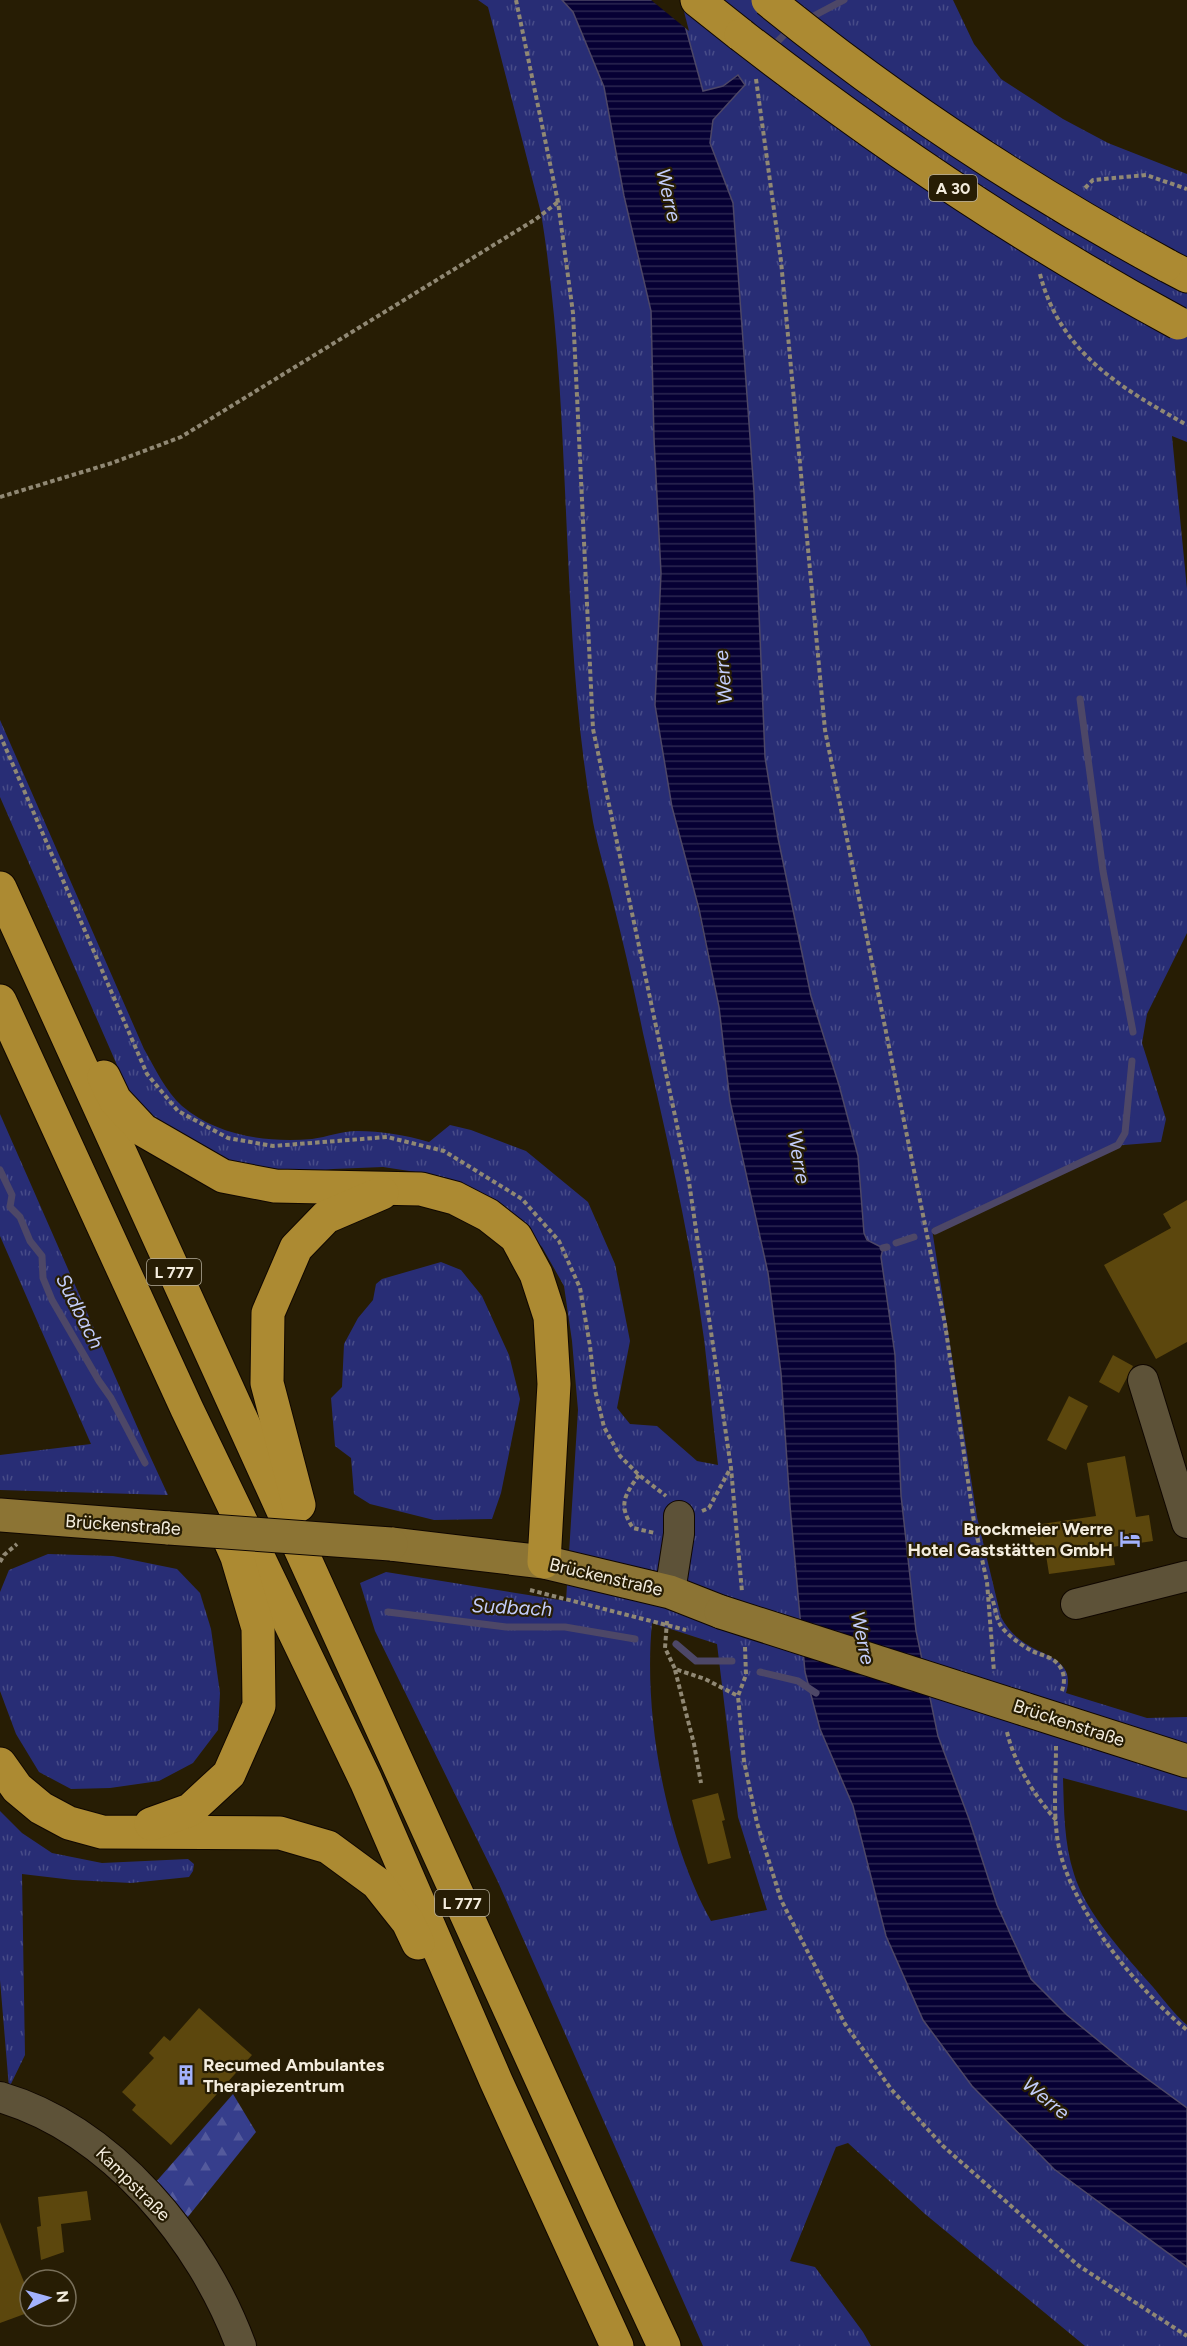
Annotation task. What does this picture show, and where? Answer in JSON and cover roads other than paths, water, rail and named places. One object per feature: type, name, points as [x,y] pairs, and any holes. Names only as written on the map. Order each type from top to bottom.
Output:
[{"type":"highway","name":"A 30","points":[[697,0],[810,89],[890,146],[1097,279],[1182,325]]},
{"type":"highway","name":"A 30","points":[[768,0],[812,36],[978,154],[1104,232],[1176,270]]},
{"type":"highway","name":"L 777","points":[[0,888],[664,2346]]},
{"type":"highway","name":"L 777","points":[[28,952],[67,999],[115,1100],[143,1130],[223,1176],[275,1186],[421,1189],[455,1198],[488,1215],[516,1237],[536,1274],[550,1317],[554,1384],[544,1562]]},
{"type":"highway","name":"L 777","points":[[0,1001],[165,1363],[366,1781],[496,2081],[617,2346]]},
{"type":"highway","points":[[321,1592],[267,1383],[268,1313],[296,1248],[326,1217],[397,1187]]},
{"type":"highway","points":[[102,1832],[159,1822],[190,1810],[229,1774],[259,1706],[258,1628],[237,1557],[171,1411],[165,1363]]},
{"type":"highway","name":"L 777","points":[[0,1764],[17,1788],[41,1808],[69,1823],[102,1832],[280,1833],[328,1846],[377,1883],[408,1922],[473,2062],[496,2081]]},
{"type":"main road","name":"Brückenstraße","points":[[0,1515],[392,1544],[544,1562],[668,1608],[732,1606],[1024,1709],[1187,1761]]},
{"type":"street","points":[[1143,1380],[1187,1523]]},
{"type":"street","points":[[668,1608],[679,1525]]},
{"type":"street","points":[[1076,1604],[1187,1576]]},
{"type":"street","name":"Kampstraße","points":[[0,2097],[42,2112],[87,2140],[162,2209],[210,2280],[232,2320],[242,2346]]},
{"type":"water","name":"Werre","points":[[562,0],[678,0],[703,91],[723,86],[738,75],[745,85],[713,120],[710,143],[733,203],[754,492],[765,757],[778,838],[811,996],[858,1156],[864,1233],[867,1240],[883,1248],[881,1257],[895,1355],[901,1495],[916,1631],[938,1736],[969,1819],[997,1905],[1031,1979],[1067,2015],[1127,2064],[1187,2108],[1187,2267],[1054,2169],[972,2086],[923,2020],[886,1936],[853,1806],[820,1729],[805,1672],[781,1373],[768,1273],[730,1101],[719,1007],[699,909],[672,807],[655,705],[661,573],[654,439],[651,311],[624,196],[604,87],[573,12]]},
{"type":"waterway","points":[[806,20],[844,0]]},
{"type":"waterway","points":[[771,48],[791,28]]},
{"type":"waterway","points":[[1080,699],[1103,871],[1133,1032]]},
{"type":"waterway","points":[[935,1231],[1118,1145],[1125,1133],[1132,1061]]},
{"type":"waterway","name":"Sudbach","points":[[0,1170],[12,1195],[10,1207],[20,1217],[30,1241],[42,1256],[43,1278],[52,1300],[111,1398],[145,1463]]},
{"type":"waterway","points":[[896,1243],[914,1237]]},
{"type":"waterway","points":[[883,1248],[887,1247]]},
{"type":"waterway","name":"Sudbach","points":[[388,1612],[506,1627],[565,1627],[635,1639]]},
{"type":"waterway","name":"Sudbach","points":[[676,1644],[696,1661],[732,1661]]},
{"type":"waterway","name":"Sudbach","points":[[760,1672],[798,1681],[816,1693]]},
{"type":"place","name":"Brockmeier Werre Hotel Gaststätten GmbH","points":[[1130,1539]]},
{"type":"place","name":"Recumed Ambulantes Therapiezentrum","points":[[186,2075]]}]
